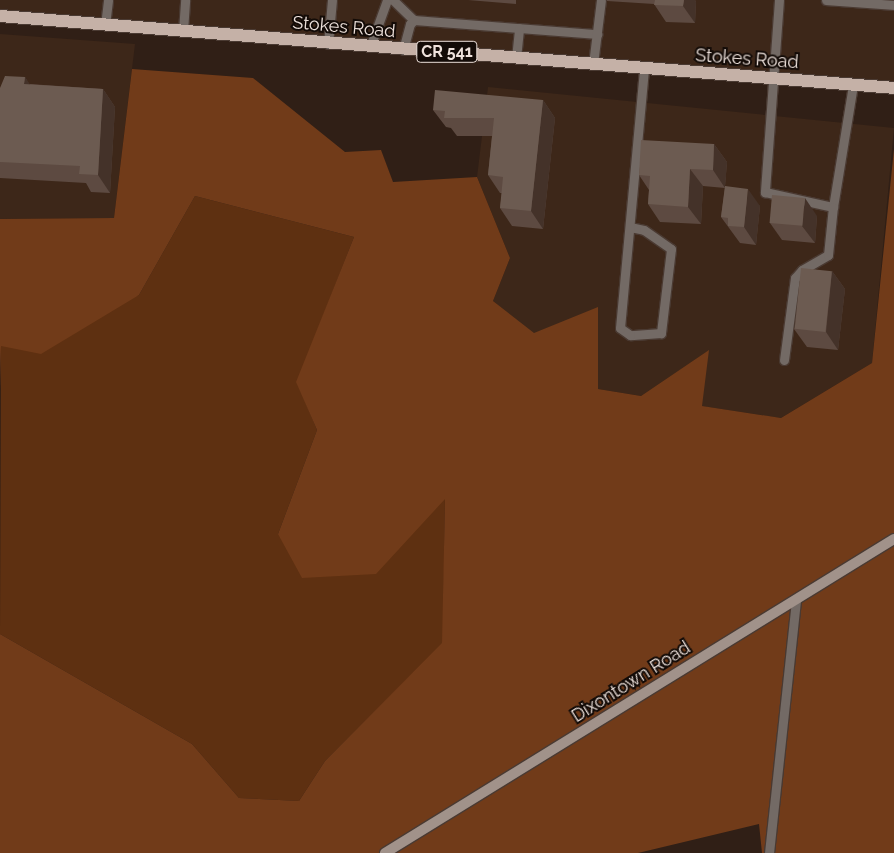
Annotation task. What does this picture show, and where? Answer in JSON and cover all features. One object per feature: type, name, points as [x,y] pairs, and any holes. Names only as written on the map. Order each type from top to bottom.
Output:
[{"type":"main road","name":"Stokes Road","points":[[0,16],[328,44],[894,88]]},
{"type":"street","name":"Dixontown Road","points":[[385,853],[894,539]]},
{"type":"lane","points":[[105,26],[108,0]]},
{"type":"lane","points":[[183,31],[185,0]]},
{"type":"lane","points":[[328,44],[332,0]]},
{"type":"lane","points":[[370,47],[388,0]]},
{"type":"lane","points":[[393,0],[414,20],[597,34]]},
{"type":"lane","points":[[593,64],[601,0]]},
{"type":"lane","points":[[779,0],[765,192],[833,206]]},
{"type":"lane","points":[[826,0],[894,5]]},
{"type":"lane","points":[[403,50],[410,24],[414,20]]},
{"type":"lane","points":[[516,58],[519,28]]},
{"type":"lane","points":[[630,227],[644,230],[671,249],[662,333],[630,336],[620,328],[644,68]]},
{"type":"lane","points":[[784,360],[795,278],[802,270],[828,255],[833,206],[854,85]]},
{"type":"lane","points":[[769,853],[796,599]]},
{"type":"shaded area","points":[[0,0],[894,0],[894,88],[0,16]]},
{"type":"shaded area","points":[[0,34],[135,44],[114,218],[0,219]]},
{"type":"shaded area","points":[[132,69],[253,78],[345,152],[381,150],[393,182],[477,177],[510,258],[493,301],[534,333],[598,307],[598,389],[641,396],[709,350],[702,406],[781,418],[872,363],[894,149],[894,853],[762,853],[759,824],[638,853],[0,853],[0,634],[192,744],[239,798],[299,801],[325,761],[442,643],[445,499],[376,574],[302,578],[278,534],[317,430],[296,382],[354,237],[195,196],[139,295],[41,354],[1,346],[0,390],[0,219],[114,218]]},
{"type":"shaded area","points":[[488,87],[894,128],[872,363],[781,418],[701,406],[708,351],[641,396],[598,389],[493,301],[510,258],[477,177]]},
{"type":"shaded area","points":[[195,196],[354,237],[297,382],[317,430],[278,534],[445,498],[443,643],[325,761],[299,801],[239,798],[192,744],[0,634],[1,346],[139,295]]},
{"type":"building","points":[[655,0],[684,0],[683,6],[654,5]]},
{"type":"building","points":[[5,76],[25,77],[24,84],[103,89],[98,175],[79,174],[80,166],[0,162],[0,88]]},
{"type":"building","points":[[435,90],[543,100],[531,211],[500,208],[503,177],[488,175],[494,118],[444,118],[445,111],[433,110]]},
{"type":"building","points":[[641,140],[714,144],[713,170],[690,169],[688,207],[648,204],[650,176],[639,175]]},
{"type":"building","points":[[725,186],[748,189],[744,227],[728,226],[728,218],[721,217]]},
{"type":"building","points":[[772,195],[805,198],[802,226],[770,223]]},
{"type":"building","points":[[801,268],[832,271],[825,332],[795,329]]}]
